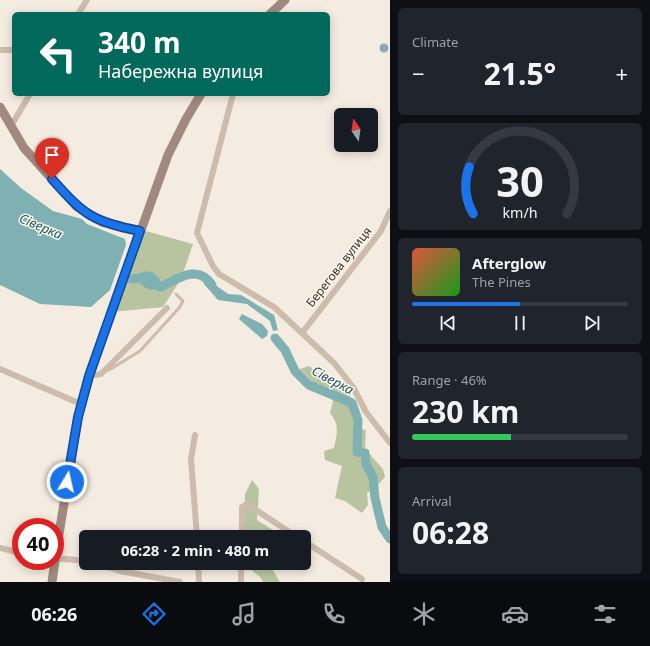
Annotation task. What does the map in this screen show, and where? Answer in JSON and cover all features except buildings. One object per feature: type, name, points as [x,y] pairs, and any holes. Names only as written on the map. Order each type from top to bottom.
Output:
[{"type":"street","points":[[79,12],[87,0]]},
{"type":"street","points":[[272,12],[285,0]]},
{"type":"street","points":[[0,50],[12,50]]},
{"type":"street","points":[[11,126],[29,96]]},
{"type":"street","points":[[62,518],[81,404],[89,376],[140,231],[173,144],[200,96]]},
{"type":"street","points":[[232,96],[197,233],[212,266],[219,274],[234,285],[270,304],[338,367],[353,387],[366,412],[390,443]]},
{"type":"street","points":[[0,107],[24,148],[77,207],[102,222],[140,231]]},
{"type":"street","name":"Берегова вулиця","points":[[302,333],[381,231],[390,211]]},
{"type":"street","points":[[89,376],[101,374],[166,308]]},
{"type":"street","points":[[0,369],[81,404]]},
{"type":"street","points":[[195,435],[191,459],[196,530]]},
{"type":"street","points":[[242,530],[242,507],[247,504],[286,530]]},
{"type":"street","points":[[311,546],[362,579]]},
{"type":"street","points":[[0,548],[12,550]]},
{"type":"street","points":[[64,559],[79,560]]},
{"type":"street","points":[[52,582],[54,570]]},
{"type":"street","points":[[115,570],[180,582]]},
{"type":"street","points":[[198,570],[199,582]]},
{"type":"street","points":[[241,570],[241,582]]},
{"type":"lane","points":[[101,374],[140,351],[179,308],[183,301],[176,294]]},
{"type":"green space","points":[[146,231],[193,244],[181,279],[163,307],[111,312]]},
{"type":"green space","points":[[309,366],[321,376],[326,375],[338,384],[345,387],[359,414],[360,429],[366,430],[365,449],[383,469],[385,477],[377,486],[367,493],[368,505],[362,513],[345,501],[335,498],[342,466],[325,460],[324,451],[334,448],[336,438],[337,429],[335,421],[330,413],[333,401],[329,390],[314,383],[300,369]]},
{"type":"green space","points":[[252,480],[259,489],[257,520],[273,530],[244,530],[245,494]]},
{"type":"green space","points":[[251,570],[273,570],[280,582],[263,582],[260,577]]},
{"type":"water","points":[[382,44],[386,44],[388,48],[386,52],[382,52],[380,50],[380,46]]},
{"type":"water","points":[[0,169],[21,188],[53,211],[82,219],[87,224],[125,239],[126,245],[110,290],[91,307],[40,304],[0,285]]},
{"type":"water","points":[[146,271],[154,273],[160,279],[161,287],[149,289],[139,282],[138,274]]},
{"type":"water","points":[[206,274],[215,281],[214,284],[228,294],[241,295],[274,315],[278,330],[273,331],[270,321],[247,304],[218,300],[204,284],[203,276]]},
{"type":"water","points":[[242,314],[262,324],[268,331],[267,336],[262,339],[239,319]]},
{"type":"waterway","name":"Сіверка","points":[[132,279],[139,278],[161,287],[181,277],[194,274],[201,275],[212,285]]},
{"type":"waterway","name":"Сіверка","points":[[275,338],[285,350],[295,371],[309,385],[352,403],[358,420],[357,452],[365,453],[366,464],[373,477],[375,498],[382,527],[390,539]]},
{"type":"route","points":[[52,179],[77,207],[95,219],[114,226],[140,231],[89,376],[78,417],[67,482]]}]
